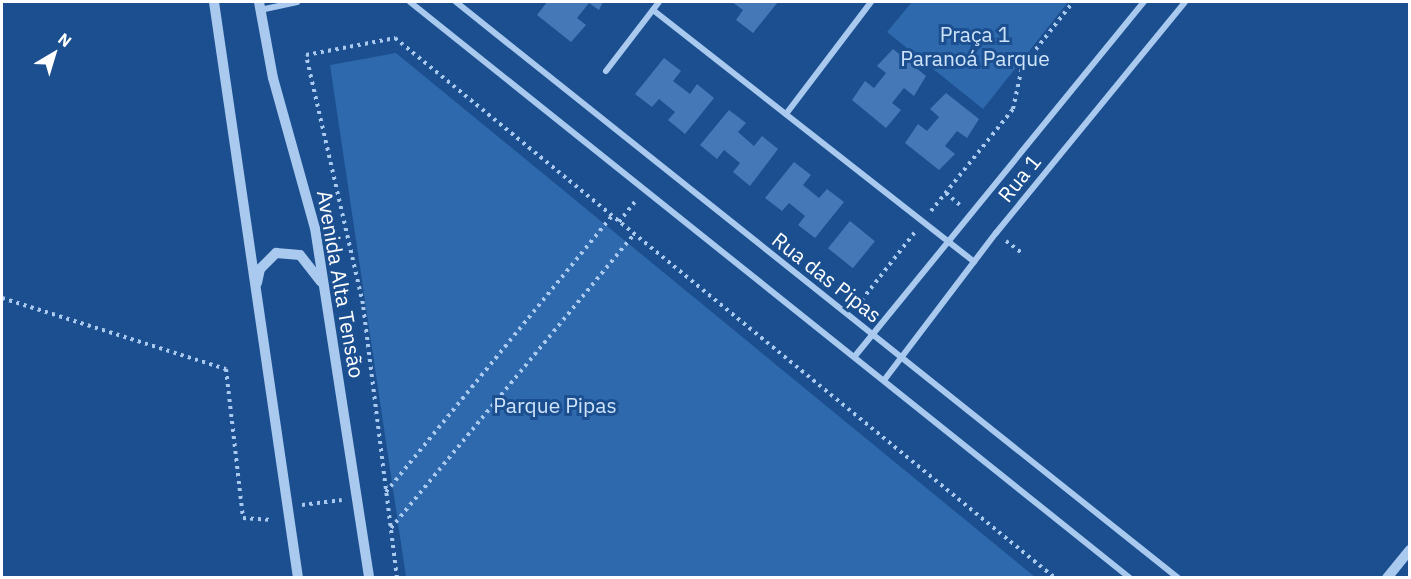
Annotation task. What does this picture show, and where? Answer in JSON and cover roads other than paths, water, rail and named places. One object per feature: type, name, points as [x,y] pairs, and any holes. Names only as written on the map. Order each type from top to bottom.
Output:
[{"type":"street","points":[[214,2],[298,578]]},
{"type":"street","points":[[259,6],[297,2]]},
{"type":"street","name":"Rua das Pipas","points":[[410,2],[885,379],[1130,578]]},
{"type":"street","name":"Rua das Pipas","points":[[456,2],[1178,578]]},
{"type":"street","points":[[606,71],[659,2]]},
{"type":"street","points":[[786,114],[872,2]]},
{"type":"street","name":"Rua 1","points":[[855,356],[1144,2]]},
{"type":"street","name":"Rua 1","points":[[885,379],[974,262],[1185,2]]},
{"type":"street","name":"Avenida Alta Tensão","points":[[259,6],[273,78],[315,228],[369,578]]},
{"type":"street","points":[[653,10],[974,262]]},
{"type":"street","points":[[255,292],[260,269],[276,253],[300,255],[325,287]]},
{"type":"street","points":[[1388,578],[1410,550]]},
{"type":"park label","name":"Praça 1 Paranoá Parque","points":[[975,46]]},
{"type":"park label","name":"Parque Pipas","points":[[555,405]]}]
